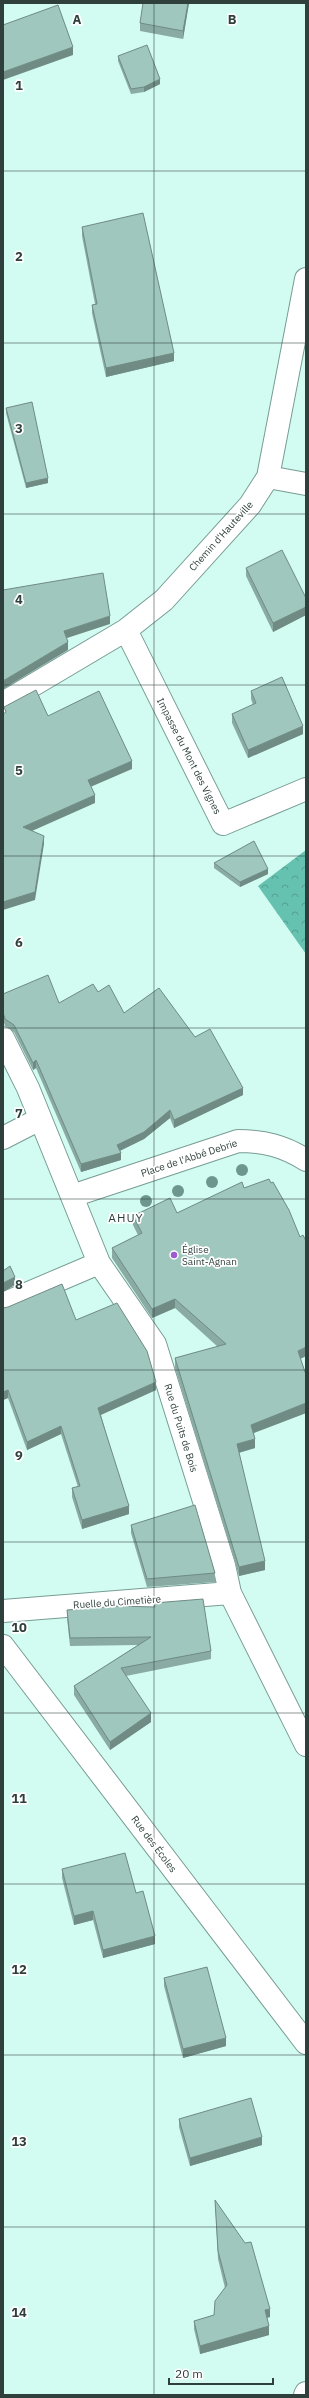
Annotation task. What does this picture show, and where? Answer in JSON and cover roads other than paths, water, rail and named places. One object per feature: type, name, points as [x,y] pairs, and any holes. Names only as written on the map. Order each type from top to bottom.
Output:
[{"type":"street","name":"Chemin d'Hauteville","points":[[3,703],[126,630],[164,600],[250,506],[268,477],[306,279]]},
{"type":"street","points":[[268,477],[306,484]]},
{"type":"street","name":"Impasse du Mont des Vignes","points":[[126,630],[223,824],[306,789]]},
{"type":"street","name":"Rue du Puits de Bois","points":[[3,1038],[28,1088],[99,1263],[155,1344],[224,1565],[230,1593],[306,1745]]},
{"type":"street","points":[[3,1138],[40,1120]]},
{"type":"street","name":"Place de l'Abbé Debrie","points":[[72,1196],[238,1141],[257,1141],[275,1145],[291,1150],[306,1160]]},
{"type":"street","points":[[3,1304],[99,1263]]},
{"type":"street","name":"Ruelle du Cimetière","points":[[3,1611],[230,1593]]},
{"type":"street","name":"Rue des Écoles","points":[[3,1646],[306,2043]]},
{"type":"place","name":"Église Saint-Agnan","points":[[174,1255]]},
{"type":"district","name":"AHUY","points":[[126,1217]]}]
